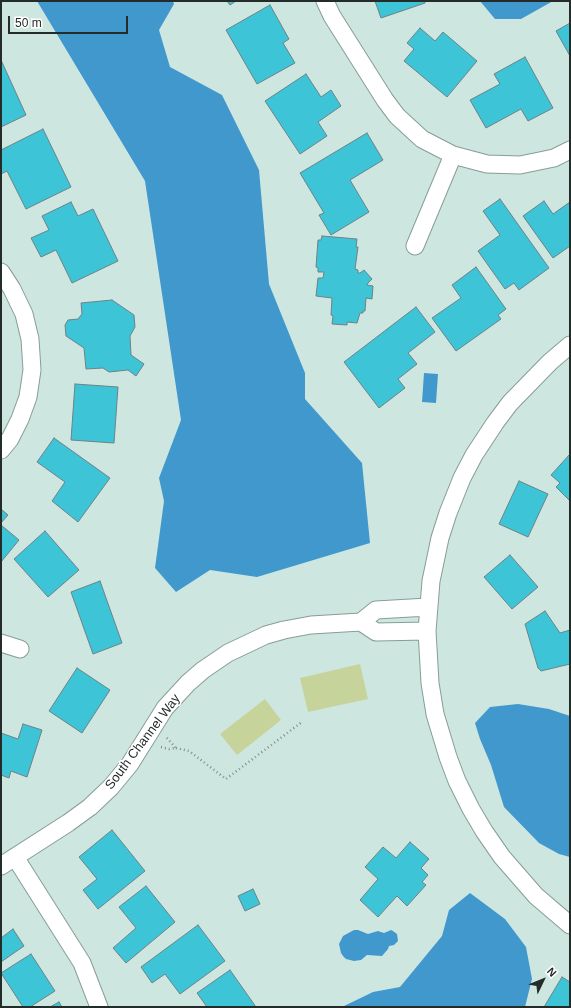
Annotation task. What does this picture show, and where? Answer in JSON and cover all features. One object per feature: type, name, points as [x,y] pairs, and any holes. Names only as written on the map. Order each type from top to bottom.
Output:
[{"type":"street","points":[[325,1],[332,16],[385,100],[397,116],[422,138],[453,155],[487,164],[520,165],[554,158],[570,150]]},
{"type":"street","points":[[415,246],[453,155]]},
{"type":"street","points":[[1,272],[12,289],[24,314],[30,339],[32,370],[28,397],[20,419],[10,440],[1,450]]},
{"type":"street","points":[[570,345],[550,362],[510,403],[474,455],[462,478],[440,538],[431,581],[427,631],[430,683],[435,714],[448,757],[460,788],[484,831],[502,858],[536,896],[570,925]]},
{"type":"street","points":[[427,631],[376,632],[361,622],[376,610],[428,607]]},
{"type":"street","name":"South Channel Way","points":[[8,861],[74,819],[90,807],[111,787],[130,764],[165,708],[188,683],[203,670],[228,653],[266,635],[284,630],[311,625],[361,622]]},
{"type":"street","points":[[1,643],[20,649]]},
{"type":"street","points":[[8,861],[82,963],[99,1007]]},
{"type":"path","points":[[161,747],[189,751],[226,779],[302,722]]},
{"type":"path","points":[[166,737],[176,748]]},
{"type":"green space","points":[[360,664],[368,699],[308,712],[300,678]]},
{"type":"green space","points":[[265,699],[281,720],[237,755],[220,734]]},
{"type":"water","points":[[37,1],[173,1],[174,4],[159,30],[170,67],[222,95],[259,170],[269,284],[305,373],[305,399],[362,463],[370,543],[257,577],[210,570],[176,592],[155,568],[164,501],[159,478],[181,420],[145,181]]},
{"type":"water","points":[[480,1],[553,1],[521,19],[495,19]]},
{"type":"water","points":[[424,373],[438,374],[436,403],[422,402]]},
{"type":"water","points":[[518,704],[549,709],[570,716],[570,857],[559,854],[539,843],[504,807],[491,765],[480,739],[475,723],[490,707]]},
{"type":"water","points":[[470,893],[505,919],[526,947],[532,979],[525,1007],[342,1007],[373,992],[400,987],[442,936],[449,910]]},
{"type":"water","points":[[354,930],[368,934],[378,931],[384,933],[391,930],[397,934],[398,941],[394,945],[389,946],[382,956],[367,955],[361,960],[354,961],[346,959],[341,953],[339,944],[343,936]]},
{"type":"building","points":[[227,1],[236,1],[230,5]]},
{"type":"building","points":[[375,1],[425,1],[425,3],[381,18]]},
{"type":"building","points":[[270,5],[289,39],[283,43],[295,63],[257,84],[226,30]]},
{"type":"building","points":[[570,23],[570,56],[556,31]]},
{"type":"building","points":[[420,28],[435,41],[443,32],[477,61],[447,97],[404,61],[414,49],[407,43]]},
{"type":"building","points":[[525,57],[553,108],[528,121],[521,109],[486,128],[470,100],[500,84],[494,74]]},
{"type":"building","points":[[1,60],[26,115],[1,127]]},
{"type":"building","points":[[306,74],[321,97],[331,90],[341,106],[318,122],[327,136],[300,154],[265,101]]},
{"type":"building","points":[[43,129],[71,187],[26,209],[7,171],[1,174],[1,150]]},
{"type":"building","points":[[367,133],[383,160],[350,180],[369,212],[331,235],[319,215],[324,213],[300,173]]},
{"type":"building","points":[[500,199],[549,268],[519,290],[514,283],[505,289],[478,251],[500,235],[483,211]]},
{"type":"building","points":[[544,201],[553,214],[570,202],[570,246],[553,258],[523,216]]},
{"type":"building","points":[[71,202],[78,216],[93,209],[118,261],[72,283],[56,250],[41,257],[31,238],[49,230],[42,216]]},
{"type":"building","points":[[322,236],[357,239],[356,247],[358,247],[355,269],[358,270],[358,273],[364,270],[372,279],[367,285],[373,286],[372,299],[366,298],[365,311],[360,313],[357,323],[347,322],[347,325],[332,324],[332,298],[316,296],[318,278],[323,278],[324,272],[318,272],[318,268],[316,267],[318,240],[321,240]]},
{"type":"building","points":[[476,267],[506,309],[498,315],[501,319],[456,351],[432,318],[461,298],[452,285]]},
{"type":"building","points":[[112,300],[134,315],[135,327],[130,336],[131,355],[144,364],[136,376],[128,370],[109,372],[103,368],[86,369],[84,348],[66,336],[65,325],[68,320],[78,319],[82,314],[81,303]]},
{"type":"building","points":[[416,307],[435,332],[408,353],[417,364],[398,379],[405,388],[379,408],[344,362]]},
{"type":"building","points":[[75,384],[118,387],[114,443],[71,440]]},
{"type":"building","points":[[54,438],[110,478],[78,522],[52,501],[65,482],[37,462]]},
{"type":"building","points":[[570,454],[570,501],[556,487],[560,483],[551,475]]},
{"type":"building","points":[[519,481],[548,494],[528,537],[499,524]]},
{"type":"building","points":[[1,509],[8,515],[1,523]]},
{"type":"building","points":[[1,525],[19,540],[1,562]]},
{"type":"building","points":[[45,531],[79,570],[48,597],[14,559]]},
{"type":"building","points":[[510,555],[538,587],[512,609],[484,577]]},
{"type":"building","points":[[100,581],[122,643],[93,654],[71,592]]},
{"type":"building","points":[[545,611],[560,633],[570,630],[570,664],[541,671],[538,668],[525,624]]},
{"type":"building","points":[[77,668],[110,690],[82,733],[49,711]]},
{"type":"building","points":[[23,724],[42,730],[27,777],[11,771],[9,778],[1,775],[1,733],[18,739]]},
{"type":"building","points":[[112,830],[145,871],[98,909],[83,890],[97,879],[79,857]]},
{"type":"building","points":[[410,842],[429,859],[421,868],[428,875],[422,882],[426,885],[407,906],[397,896],[378,917],[360,900],[378,879],[365,867],[383,847],[396,858]]},
{"type":"building","points":[[146,886],[175,922],[126,963],[113,948],[136,928],[119,907]]},
{"type":"building","points":[[253,889],[260,904],[245,911],[238,896]]},
{"type":"building","points":[[198,925],[225,961],[180,994],[165,974],[152,983],[141,967]]},
{"type":"building","points":[[13,929],[24,946],[1,962],[1,938]]},
{"type":"building","points":[[31,954],[55,991],[30,1007],[23,1007],[1,973]]},
{"type":"building","points":[[230,970],[256,1007],[207,1007],[197,993]]},
{"type":"building","points":[[562,977],[570,982],[570,1007],[544,1007]]},
{"type":"building","points":[[59,1002],[62,1007],[50,1007]]}]
